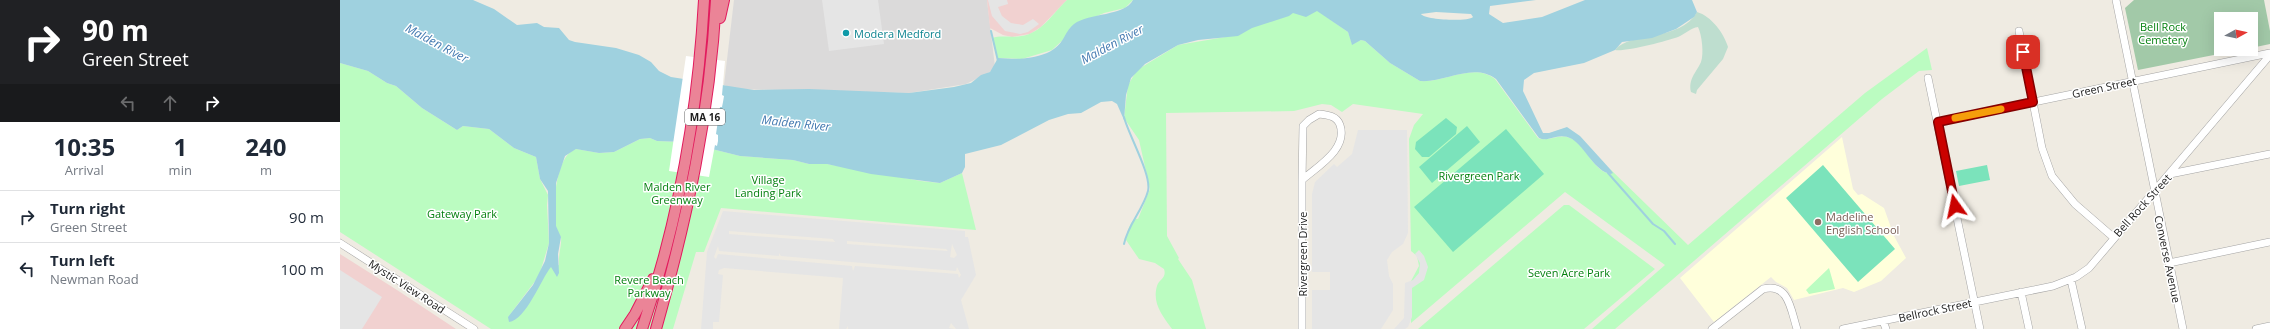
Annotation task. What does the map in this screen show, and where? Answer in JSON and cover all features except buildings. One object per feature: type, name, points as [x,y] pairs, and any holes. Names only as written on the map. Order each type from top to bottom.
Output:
[{"type":"highway","name":"MA 16","points":[[642,329],[666,250],[683,173],[700,58],[704,0]]},
{"type":"highway","name":"MA 16","points":[[656,329],[678,249],[695,175],[712,59],[716,0]]},
{"type":"highway","points":[[712,59],[724,0]]},
{"type":"highway","points":[[663,329],[678,249]]},
{"type":"highway","points":[[625,329],[640,305],[666,250]]},
{"type":"street","name":"Converse Avenue","points":[[2116,0],[2183,329]]},
{"type":"street","points":[[2018,31],[2042,148],[2052,176],[2069,198],[2114,237]]},
{"type":"street","name":"Green Street","points":[[1938,122],[2270,54]]},
{"type":"street","name":"Bell Rock Street","points":[[1977,301],[2053,286],[2071,280],[2088,268],[2170,174],[2270,54]]},
{"type":"street","points":[[1928,78],[1977,301],[1980,329]]},
{"type":"street","name":"Rivergreen Drive","points":[[1302,180],[1339,147],[1343,135],[1339,123],[1330,115],[1314,116],[1303,126],[1302,180],[1302,329]]},
{"type":"street","points":[[2170,174],[2270,154]]},
{"type":"street","points":[[2169,263],[2270,242]]},
{"type":"street","name":"Mystic View Road","points":[[340,243],[474,329]]},
{"type":"street","points":[[2071,280],[2082,329]]},
{"type":"street","points":[[1712,329],[1764,289],[1775,288],[1784,293],[1797,329]]},
{"type":"street","points":[[2021,292],[2029,329]]},
{"type":"street","name":"Bellrock Street","points":[[1843,329],[1977,301]]},
{"type":"street","points":[[1716,329],[1723,321]]},
{"type":"street","points":[[1884,321],[1886,329]]},
{"type":"street","points":[[2256,329],[2270,326]]},
{"type":"shaded area","points":[[734,0],[987,0],[995,67],[990,72],[966,84],[909,93],[735,89],[724,85]]},
{"type":"shaded area","points":[[822,0],[878,0],[884,44],[829,51]]},
{"type":"shaded area","points":[[987,0],[1067,0],[1041,27],[1030,34],[1012,37],[1003,35],[990,28]]},
{"type":"shaded area","points":[[988,0],[1007,0],[1008,4],[998,7],[1002,16],[1011,23],[1023,25],[1033,19],[1039,24],[1028,32],[1020,34],[1005,31],[992,16]]},
{"type":"shaded area","points":[[1697,12],[1712,21],[1720,31],[1728,47],[1723,59],[1697,90],[1696,94],[1691,92],[1690,87],[1693,76],[1702,59],[1701,35],[1698,27],[1678,37],[1665,41],[1636,48],[1615,50],[1622,44],[1632,40],[1679,28],[1689,21]]},
{"type":"shaded area","points":[[1358,130],[1407,130],[1408,233],[1403,244],[1392,252],[1387,260],[1389,276],[1393,284],[1393,310],[1381,329],[1312,329],[1312,290],[1330,290],[1330,272],[1312,272],[1312,194],[1315,182],[1334,164],[1337,167],[1352,154]]},
{"type":"shaded area","name":"Madeline English School","points":[[1842,137],[1853,189],[1858,195],[1862,194],[1884,208],[1894,236],[1906,258],[1881,281],[1854,292],[1843,288],[1794,300],[1787,288],[1776,282],[1771,277],[1714,322],[1680,278]]},
{"type":"shaded area","points":[[723,211],[965,231],[965,237],[968,237],[976,275],[961,300],[969,329],[956,329],[951,323],[949,328],[954,329],[848,329],[848,326],[846,329],[839,329],[843,278],[724,268],[719,270],[718,274],[723,275],[719,322],[713,322],[713,329],[701,329],[707,252]],"holes":[[[729,231],[833,239],[835,242],[729,234]],[[847,241],[946,249],[948,251],[847,244]],[[952,244],[957,255],[954,258],[950,257]],[[718,246],[719,251],[779,256],[779,253],[781,256],[956,271],[957,267],[961,275],[959,278],[958,274],[855,266],[853,271],[852,266],[718,254],[716,259],[714,257]]]},
{"type":"shaded area","points":[[1419,250],[1424,256],[1428,267],[1424,280],[1412,288],[1412,317],[1408,327],[1405,329],[1394,329],[1404,318],[1405,283],[1413,280],[1419,273],[1420,263],[1415,254]]},
{"type":"shaded area","points":[[340,254],[397,290],[456,329],[340,329]]},
{"type":"shaded area","points":[[340,270],[382,297],[362,329],[340,329]]},
{"type":"green space","points":[[1067,0],[1133,0],[1125,8],[1104,13],[1070,28],[1066,37],[1052,50],[1022,59],[998,58],[992,38],[1021,36],[1035,31],[1041,27]]},
{"type":"green space","name":"Bell Rock Cemetery","points":[[2134,0],[2264,0],[2270,31],[2270,44],[2258,47],[2258,12],[2214,12],[2214,55],[2138,70],[2125,8]]},
{"type":"green space","name":"Rivergreen Park","points":[[1314,8],[1348,32],[1352,44],[1361,40],[1365,41],[1390,63],[1420,81],[1429,81],[1459,74],[1478,72],[1495,79],[1538,138],[1546,139],[1567,137],[1577,142],[1600,169],[1611,174],[1610,169],[1688,245],[1865,93],[1927,48],[1932,70],[1919,71],[1882,99],[1615,329],[1592,329],[1665,265],[1565,192],[1411,323],[1411,281],[1419,266],[1417,256],[1411,251],[1409,139],[1414,125],[1423,114],[1353,104],[1342,112],[1331,105],[1322,104],[1294,111],[1166,113],[1167,236],[1179,258],[1178,259],[1192,280],[1206,329],[1172,329],[1159,309],[1156,298],[1157,286],[1164,276],[1164,269],[1155,263],[1139,259],[1126,240],[1131,223],[1133,220],[1138,219],[1150,189],[1139,140],[1124,118],[1128,85],[1137,70],[1178,45],[1231,36],[1269,19],[1279,19],[1292,12]]},
{"type":"green space","name":"Gateway Park","points":[[340,63],[368,71],[387,83],[396,86],[422,108],[457,130],[463,126],[489,129],[514,148],[536,157],[540,179],[548,195],[547,205],[549,243],[539,276],[508,317],[551,266],[559,265],[561,237],[556,227],[554,208],[555,196],[559,172],[563,161],[569,153],[576,149],[599,153],[614,152],[640,139],[650,138],[657,141],[684,142],[740,156],[793,160],[809,164],[827,164],[921,181],[940,183],[962,173],[976,230],[721,208],[704,252],[696,252],[673,329],[491,329],[340,232]]},
{"type":"green space","points":[[1446,118],[1457,127],[1456,134],[1429,157],[1422,157],[1415,149],[1416,142]]},
{"type":"green space","points":[[1467,126],[1480,142],[1432,183],[1419,167]]},
{"type":"green space","points":[[1506,129],[1544,174],[1453,252],[1414,207]]},
{"type":"green space","points":[[1823,165],[1895,249],[1858,282],[1786,198]]},
{"type":"green space","points":[[1987,165],[1990,180],[1959,186],[1956,171]]},
{"type":"green space","name":"Seven Acre Park","points":[[1564,205],[1569,205],[1655,269],[1584,329],[1418,329]]},
{"type":"green space","points":[[1829,268],[1835,289],[1809,294],[1806,290]]},
{"type":"water","name":"Malden River","points":[[340,0],[473,0],[494,9],[517,25],[537,23],[544,27],[559,28],[569,40],[616,48],[639,55],[651,62],[659,71],[671,77],[754,90],[809,89],[909,93],[954,87],[971,83],[981,75],[990,72],[998,58],[1028,58],[1047,53],[1061,43],[1074,24],[1081,20],[1123,9],[1133,0],[1536,0],[1490,6],[1489,14],[1503,23],[1542,17],[1585,0],[1692,0],[1697,12],[1694,17],[1676,29],[1652,38],[1622,42],[1615,50],[1584,63],[1534,73],[1524,80],[1523,91],[1543,133],[1549,133],[1567,127],[1580,136],[1610,169],[1613,173],[1611,174],[1600,169],[1572,139],[1562,136],[1546,139],[1539,138],[1496,79],[1487,74],[1478,72],[1468,73],[1430,81],[1420,81],[1390,63],[1365,41],[1361,40],[1352,45],[1348,32],[1317,11],[1306,17],[1293,13],[1289,16],[1252,28],[1238,36],[1198,40],[1178,45],[1145,64],[1131,78],[1126,95],[1124,120],[1117,104],[1112,101],[1101,102],[1081,113],[1068,114],[1049,120],[1001,145],[965,154],[965,167],[962,173],[940,183],[871,174],[827,164],[809,164],[793,160],[740,156],[684,142],[657,141],[650,138],[640,139],[614,152],[599,153],[576,149],[565,156],[556,183],[556,226],[561,237],[558,254],[559,273],[557,277],[551,267],[527,307],[515,320],[509,322],[508,317],[533,285],[545,261],[549,243],[548,191],[540,179],[536,157],[514,148],[489,129],[463,126],[457,130],[422,108],[396,86],[387,83],[368,71],[340,63]],"holes":[[[1436,12],[1471,14],[1473,17],[1469,19],[1455,20],[1430,18],[1421,14]]]},
{"type":"pier","points":[[686,56],[725,61],[722,95],[724,96],[722,107],[720,107],[716,134],[718,135],[718,141],[717,146],[715,145],[709,177],[669,171]]},
{"type":"waterway","points":[[991,31],[998,61]]},
{"type":"waterway","points":[[1124,117],[1143,165],[1148,184],[1146,198],[1129,230],[1124,244]]},
{"type":"waterway","points":[[1608,173],[1653,224],[1664,231],[1675,244]]},
{"type":"slow traffic","points":[[1955,118],[2001,109]]},
{"type":"place","name":"Modera Medford","points":[[846,33]]},
{"type":"place","name":"Madeline English School","points":[[1818,222]]},
{"type":"route","points":[[1955,206],[1938,122],[2033,102],[2023,52]]},
{"type":"park label","name":"Village Landing Park","points":[[768,185]]},
{"type":"park label","name":"Malden River Greenway","points":[[677,192]]},
{"type":"park label","name":"Revere Beach Parkway","points":[[649,285]]}]
